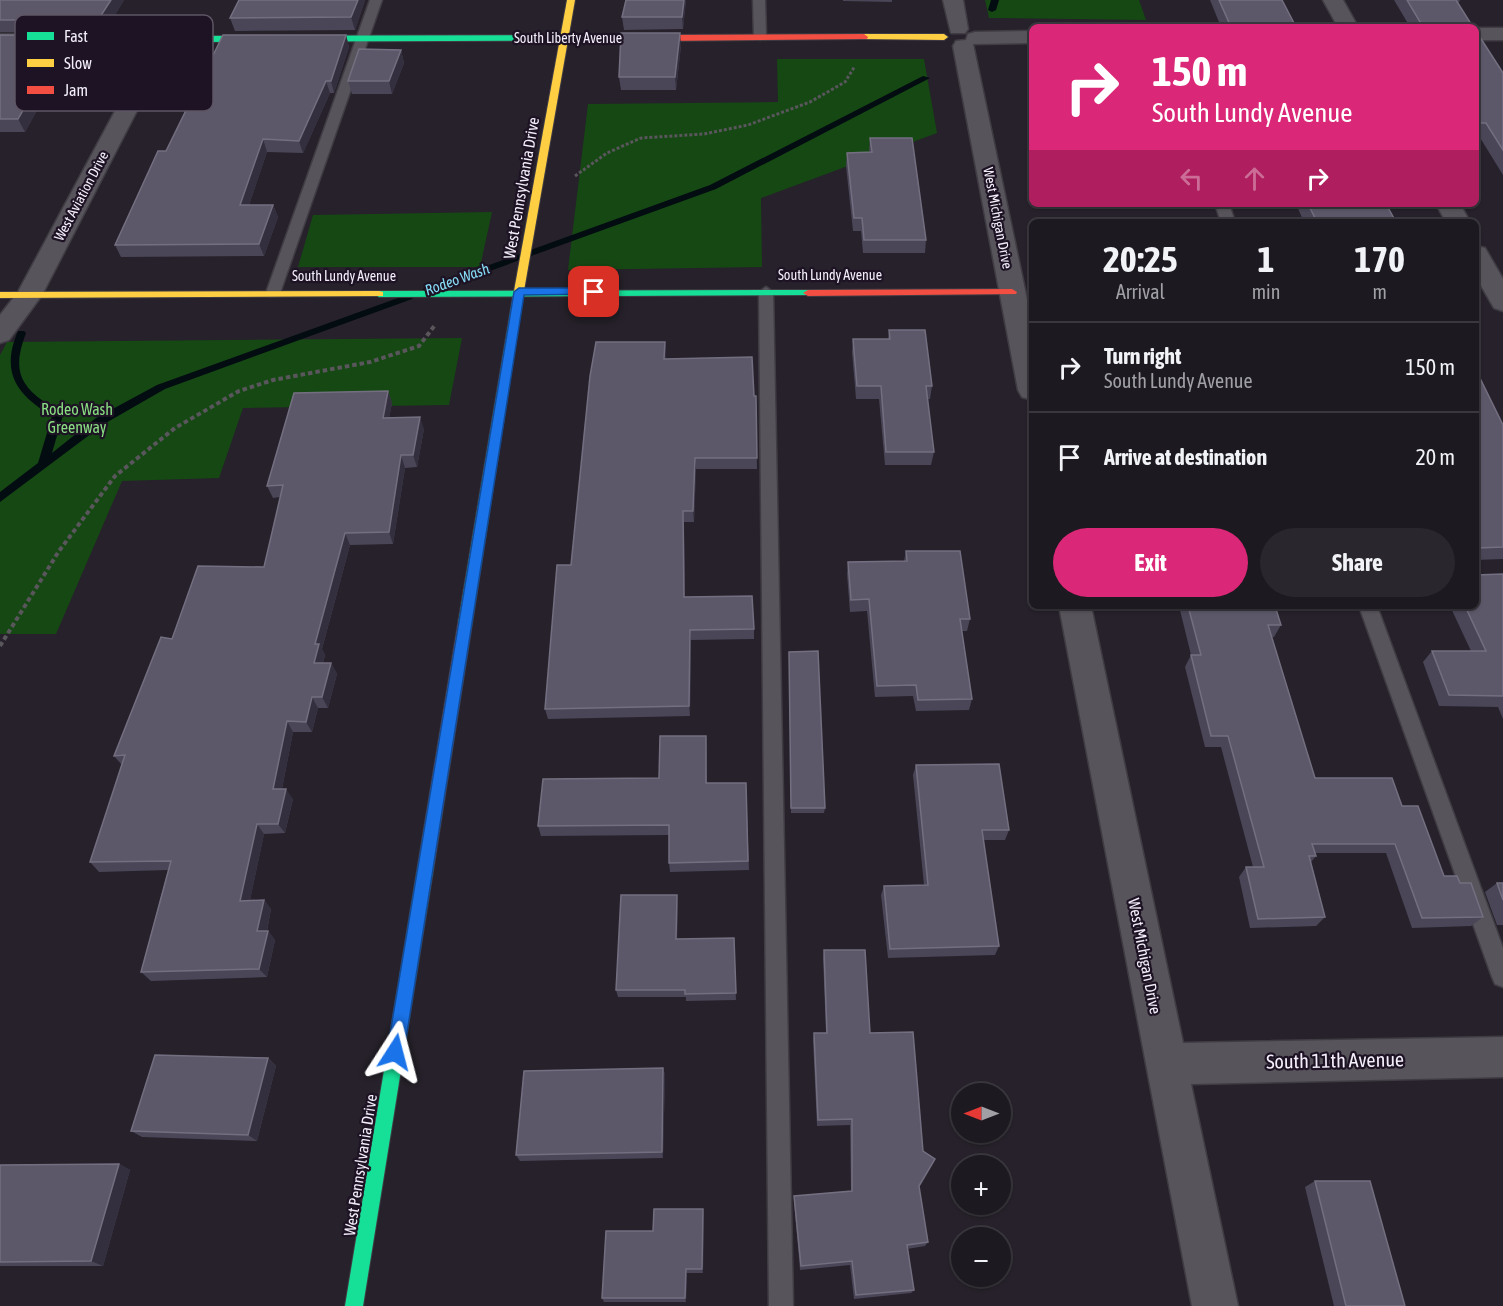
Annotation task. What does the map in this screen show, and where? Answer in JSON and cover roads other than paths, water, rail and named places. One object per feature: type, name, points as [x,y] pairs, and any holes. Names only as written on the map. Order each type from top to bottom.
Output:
[{"type":"street","name":"West Pennsylvania Drive","points":[[354,1306],[519,292],[571,0]]},
{"type":"street","name":"West Michigan Drive","points":[[953,0],[1029,375]]},
{"type":"street","points":[[1333,0],[1346,24]]},
{"type":"street","points":[[1479,34],[1503,34]]},
{"type":"street","name":"South Liberty Avenue","points":[[213,39],[1029,38]]},
{"type":"street","points":[[0,40],[15,40]]},
{"type":"street","name":"West Aviation Drive","points":[[0,334],[29,295],[126,111]]},
{"type":"street","points":[[1479,259],[1503,302]]},
{"type":"street","name":"South Lundy Avenue","points":[[0,295],[1012,292]]},
{"type":"street","name":"West Michigan Drive","points":[[1076,609],[1215,1306]]},
{"type":"street","name":"South 11th Avenue","points":[[1167,1064],[1503,1058]]},
{"type":"lane","points":[[273,293],[376,0]]},
{"type":"lane","points":[[759,0],[760,37]]},
{"type":"lane","points":[[766,292],[781,1306]]},
{"type":"lane","points":[[1369,609],[1503,977]]},
{"type":"waterway","name":"Rodeo Wash","points":[[992,10],[995,0]]},
{"type":"waterway","name":"Rodeo Wash","points":[[426,291],[713,187],[926,78]]},
{"type":"waterway","name":"Rodeo Wash","points":[[0,498],[100,421],[161,387],[409,297]]},
{"type":"waterway","points":[[21,333],[14,361],[18,382],[34,399],[58,415],[43,463]]},
{"type":"park label","name":"Rodeo Wash Greenway","points":[[77,418]]}]
